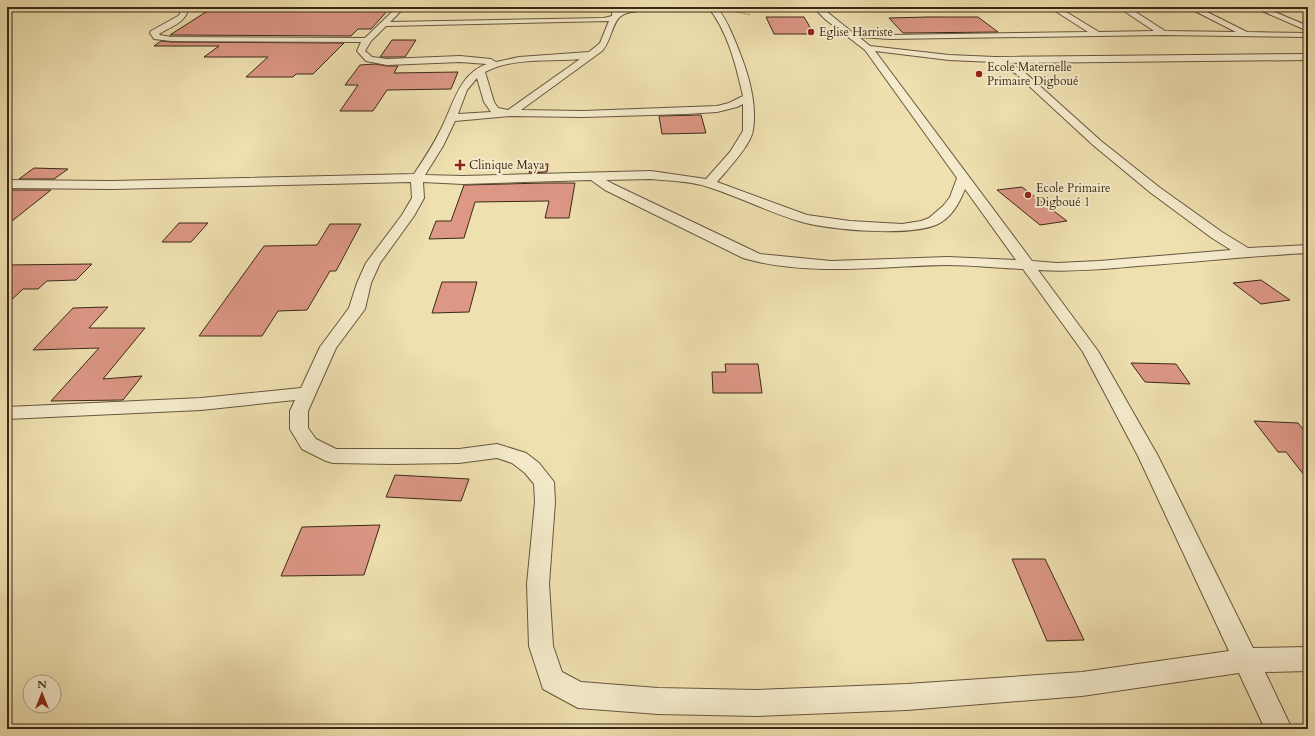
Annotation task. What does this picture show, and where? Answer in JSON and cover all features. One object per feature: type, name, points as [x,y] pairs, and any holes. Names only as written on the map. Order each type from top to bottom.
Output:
[{"type":"street","points":[[184,7],[184,14],[181,18],[154,33],[157,36],[171,39],[367,40]]},
{"type":"street","points":[[401,7],[367,40],[361,51],[369,60],[387,62],[460,59],[491,62],[494,65]]},
{"type":"street","points":[[384,24],[604,20],[616,12],[618,14],[644,7]]},
{"type":"street","points":[[709,184],[735,154],[748,131],[748,97],[739,60],[719,14],[712,7]]},
{"type":"street","points":[[817,7],[831,21],[853,34],[868,48],[1090,351],[1148,456],[1279,729]]},
{"type":"street","points":[[1053,7],[1097,34]]},
{"type":"street","points":[[1122,7],[1137,15],[1163,33]]},
{"type":"street","points":[[1191,7],[1248,34]]},
{"type":"street","points":[[1257,7],[1308,29]]},
{"type":"street","points":[[480,71],[489,102],[495,110],[510,113],[602,46],[616,12]]},
{"type":"street","points":[[853,34],[890,37],[1163,33],[1308,35]]},
{"type":"street","points":[[1120,58],[1132,46],[1144,38],[1163,33]]},
{"type":"street","points":[[868,48],[926,56],[977,60],[1308,57]]},
{"type":"street","points":[[593,54],[528,59],[494,65],[480,71],[465,83],[457,98],[451,118],[430,160],[417,178],[418,198],[408,216],[373,263],[364,283],[357,310],[328,347],[298,411],[299,429],[309,444],[333,456],[459,456],[497,451],[519,458],[532,468],[544,482],[545,502],[538,584],[541,646],[552,680],[578,695],[658,701],[757,703],[907,697],[1082,684],[1245,660],[1308,659]]},
{"type":"street","points":[[977,60],[1007,66],[1018,71],[1097,143],[1155,190],[1218,235],[1245,252]]},
{"type":"street","points":[[451,118],[510,113],[583,114],[686,112],[717,109],[733,105],[748,97]]},
{"type":"street","points":[[7,184],[112,185],[417,178],[463,180],[651,175],[709,184],[805,219],[850,225],[902,228],[922,225],[934,221],[948,209],[956,196],[963,178]]},
{"type":"street","points":[[593,176],[609,186],[748,255],[758,258],[831,265],[948,261],[1057,267],[1215,256],[1245,252],[1308,249]]},
{"type":"street","points":[[7,413],[177,405],[306,393]]},
{"type":"building","points":[[389,9],[371,29],[358,29],[351,36],[170,35],[209,10]]},
{"type":"building","points":[[766,17],[804,17],[814,34],[774,34]]},
{"type":"building","points":[[978,17],[998,32],[903,33],[889,18]]},
{"type":"building","points":[[392,40],[416,40],[405,57],[380,57]]},
{"type":"building","points":[[161,41],[344,43],[313,74],[296,74],[293,77],[246,77],[268,57],[204,57],[219,46],[154,46]]},
{"type":"building","points":[[375,64],[398,66],[394,73],[458,72],[451,89],[387,90],[373,111],[340,111],[358,85],[345,85],[360,65]]},
{"type":"building","points":[[701,115],[706,133],[662,134],[659,116]]},
{"type":"building","points":[[531,164],[548,164],[547,172],[529,173]]},
{"type":"building","points":[[34,168],[68,169],[54,179],[19,179]]},
{"type":"building","points":[[575,183],[569,218],[545,218],[549,201],[475,202],[464,238],[429,239],[436,221],[451,221],[464,185]]},
{"type":"building","points":[[1022,187],[1067,221],[1040,225],[997,190]]},
{"type":"building","points":[[7,190],[51,190],[7,225]]},
{"type":"building","points":[[179,223],[208,223],[191,242],[162,242]]},
{"type":"building","points":[[330,224],[361,224],[336,271],[330,271],[307,310],[278,311],[262,336],[199,336],[264,246],[317,245]]},
{"type":"building","points":[[92,264],[76,280],[47,281],[38,289],[23,289],[7,304],[7,265]]},
{"type":"building","points":[[1261,280],[1290,300],[1261,304],[1233,283]]},
{"type":"building","points":[[442,282],[477,282],[469,312],[432,313]]},
{"type":"building","points":[[108,307],[89,328],[145,328],[103,379],[142,376],[123,400],[51,401],[99,348],[33,350],[73,308]]},
{"type":"building","points":[[1131,363],[1176,364],[1190,384],[1145,382]]},
{"type":"building","points":[[725,364],[758,364],[762,393],[713,393],[712,372],[726,372]]},
{"type":"building","points":[[1254,421],[1298,423],[1308,435],[1308,480],[1286,452],[1278,452]]},
{"type":"building","points":[[395,475],[469,479],[461,501],[386,497]]},
{"type":"building","points":[[380,525],[364,575],[281,576],[302,527]]},
{"type":"building","points":[[1012,559],[1045,559],[1084,640],[1047,641]]},
{"type":"place","name":"Eglise Harriste","points":[[811,32]]},
{"type":"place","name":"Ecole Maternelle Primaire Digboué","points":[[979,74]]},
{"type":"place","name":"Clinique Maya","points":[[460,165]]},
{"type":"place","name":"Ecole Primaire Digboué 1","points":[[1028,195]]}]
